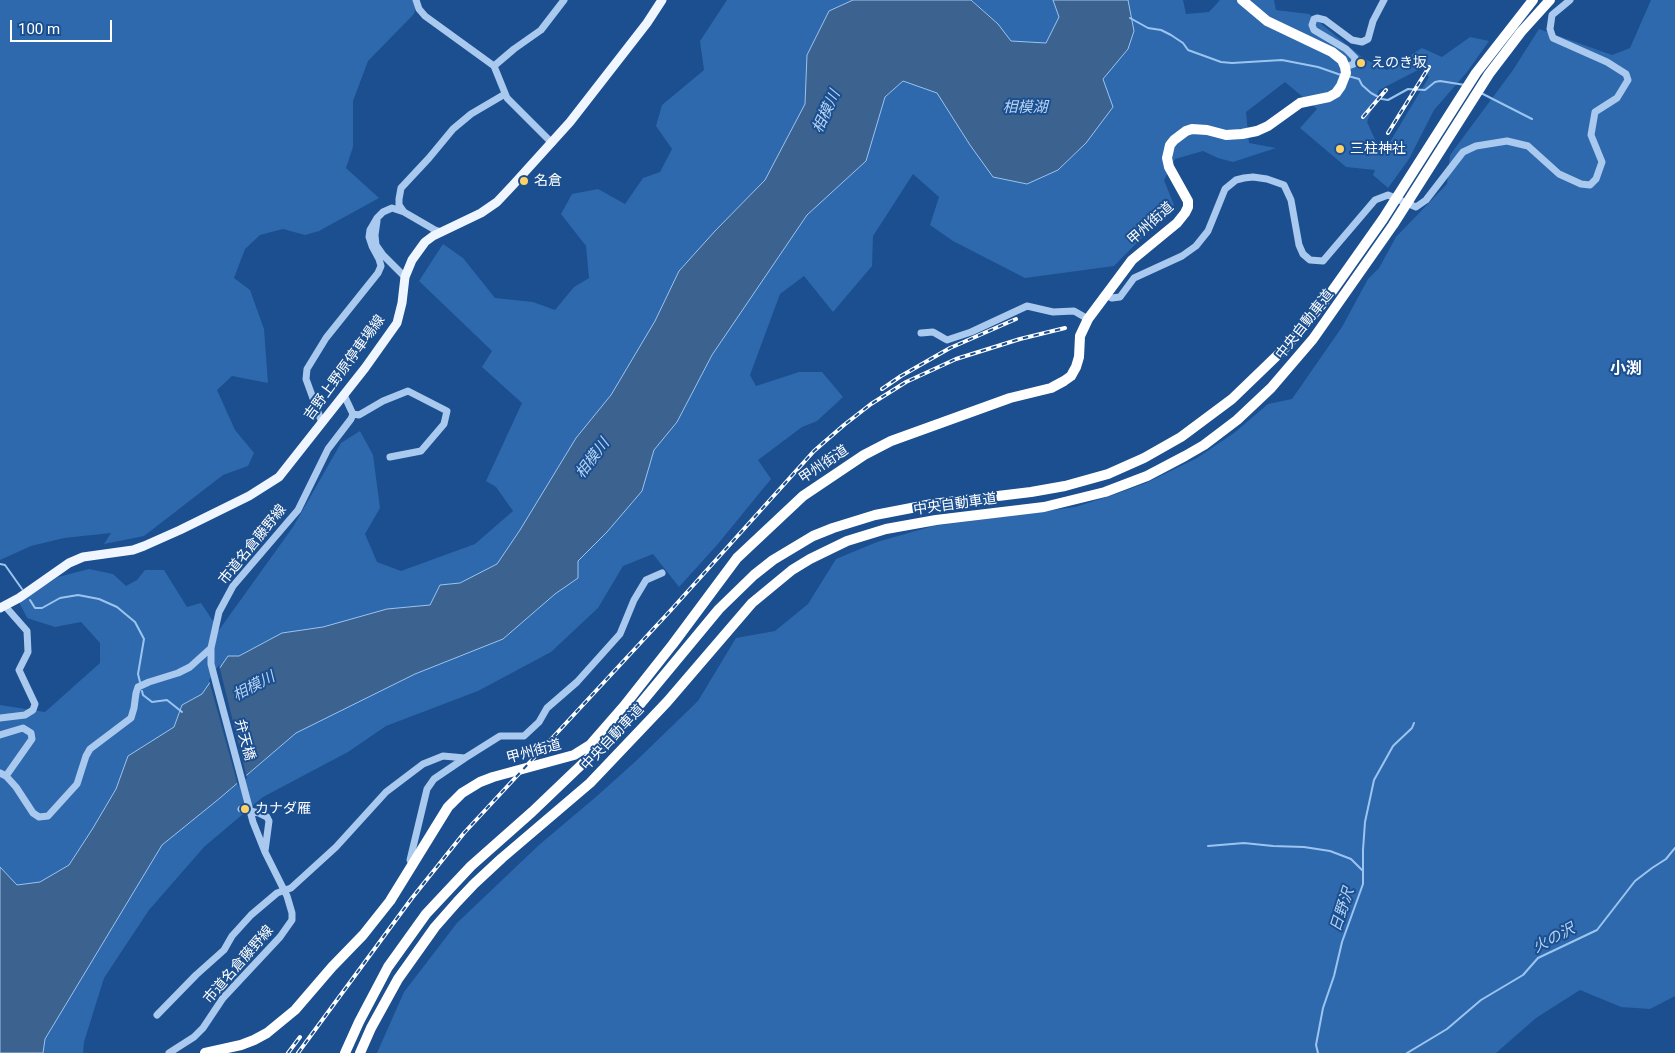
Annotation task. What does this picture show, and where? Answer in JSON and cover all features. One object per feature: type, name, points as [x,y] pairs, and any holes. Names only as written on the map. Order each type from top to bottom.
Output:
[{"type":"highway","points":[[1242,0],[1267,21],[1332,52],[1342,60],[1345,73]]},
{"type":"highway","name":"中央自動車道","points":[[345,1053],[388,967],[426,914],[471,866],[549,796],[622,726],[702,630],[754,575],[793,547],[833,528],[875,515],[932,504],[1057,488],[1108,474],[1144,458],[1181,437],[1213,415],[1250,383],[1288,345],[1312,317],[1351,265],[1383,219],[1476,73],[1533,0]]},
{"type":"highway","name":"中央自動車道","points":[[360,1053],[371,1028],[398,979],[435,927],[474,884],[590,783],[666,702],[752,603],[792,570],[826,551],[864,535],[904,525],[1044,507],[1105,492],[1147,476],[1185,456],[1222,433],[1252,407],[1277,382],[1313,339],[1393,225],[1489,74],[1521,32],[1550,0]]},
{"type":"highway","name":"甲州街道","points":[[205,1053],[254,1040],[267,1033],[295,1010],[363,935],[390,901],[448,807],[455,799],[470,787],[492,777],[562,759],[583,750],[600,735],[673,644],[736,558],[804,496],[864,455],[891,441],[990,404],[1051,388],[1064,382],[1071,376],[1079,357],[1080,336],[1088,319],[1132,260],[1177,223],[1186,213],[1188,207],[1186,196],[1169,167],[1167,158],[1170,145],[1174,140],[1192,129],[1207,130],[1226,135],[1242,134],[1268,126],[1300,103],[1321,100],[1336,93],[1341,86],[1345,73]]},
{"type":"main road","name":"吉野上野原停車場線","points":[[2,607],[69,563],[83,557],[133,550],[144,546],[180,530],[266,486],[279,477],[344,395],[397,323],[405,277],[412,260],[425,242],[433,236],[481,213],[497,202],[552,143],[612,69],[662,0]]},
{"type":"street","points":[[416,0],[419,9],[425,16],[494,66],[505,94],[552,143]]},
{"type":"street","points":[[494,66],[541,30],[564,0]]},
{"type":"street","points":[[1345,73],[1354,64],[1355,58],[1346,49],[1314,30],[1312,25],[1314,20],[1317,18],[1325,20],[1342,34],[1359,42],[1368,39],[1373,20],[1384,0]]},
{"type":"street","points":[[1106,295],[1112,298],[1120,297],[1134,278],[1182,256],[1196,246],[1208,231],[1225,189],[1236,180],[1244,178],[1267,179],[1284,185],[1291,200],[1299,245],[1303,254],[1310,260],[1323,261],[1375,200],[1388,195],[1416,206],[1426,200],[1463,152],[1486,143],[1507,141],[1528,146],[1559,174],[1580,184],[1590,185],[1596,179],[1602,162],[1591,135],[1595,112],[1617,98],[1628,80],[1626,74],[1607,62],[1553,38],[1550,28],[1552,15],[1570,0]]},
{"type":"street","points":[[404,212],[399,205],[398,199],[401,188],[453,129],[471,114],[505,94]]},
{"type":"street","points":[[322,423],[306,379],[307,368],[326,338],[378,273],[381,266],[369,237],[370,230],[377,218],[383,212],[392,208],[404,212],[442,232]]},
{"type":"street","points":[[377,218],[374,235],[376,245],[383,255],[405,277]]},
{"type":"street","points":[[922,333],[933,332],[947,340],[971,332],[1027,306],[1053,312],[1074,311],[1088,319]]},
{"type":"street","points":[[344,395],[353,414],[359,415],[383,401],[408,391],[447,411],[444,424],[421,451],[390,458]]},
{"type":"street","name":"市道名倉藤野線","points":[[211,664],[211,648],[219,612],[233,586],[298,510],[328,449],[353,414]]},
{"type":"street","points":[[413,866],[410,860],[427,789],[434,779],[500,736],[524,736],[539,722],[547,708],[577,682],[620,634],[634,600],[646,580],[662,573]]},
{"type":"street","points":[[0,718],[25,715],[33,710],[35,704],[19,670],[28,652],[27,631],[2,607]]},
{"type":"street","points":[[0,735],[23,728],[31,733],[32,739],[3,775],[21,794],[33,814],[39,816],[51,814],[77,784],[90,749],[131,718],[138,687],[190,667],[211,648]]},
{"type":"street","name":"弁天橋","points":[[211,664],[253,822]]},
{"type":"street","points":[[157,1015],[196,975],[224,950],[232,936],[251,915],[277,893],[291,888],[336,847],[386,792],[423,764],[444,756],[464,758]]},
{"type":"street","points":[[241,809],[259,813],[269,821],[265,852]]},
{"type":"street","name":"市道名倉藤野線","points":[[169,1053],[194,1037],[203,1028],[224,998],[288,928],[292,920],[292,913],[285,891],[265,852],[253,822]]},
{"type":"shaded area","points":[[0,0],[418,0],[414,14],[368,61],[353,101],[353,147],[346,168],[379,198],[319,231],[305,235],[283,229],[260,235],[245,249],[234,278],[250,290],[264,329],[268,383],[232,376],[217,390],[235,430],[254,453],[248,466],[223,475],[144,536],[104,544],[111,533],[64,538],[31,546],[0,560]]},
{"type":"shaded area","points":[[727,0],[853,0],[829,11],[807,55],[805,104],[765,180],[679,271],[655,321],[611,395],[576,438],[497,564],[460,583],[440,585],[430,605],[387,609],[323,627],[282,633],[239,656],[228,657],[202,694],[182,705],[174,727],[129,756],[116,789],[69,865],[40,882],[17,885],[0,867],[0,705],[45,712],[100,663],[100,643],[81,622],[55,627],[27,618],[19,602],[58,577],[89,569],[113,574],[126,586],[137,580],[145,570],[164,570],[187,607],[201,603],[219,630],[293,527],[341,443],[360,431],[373,455],[380,508],[365,534],[377,562],[401,571],[475,544],[513,511],[496,487],[486,481],[522,403],[482,367],[492,351],[419,281],[443,244],[463,258],[495,298],[533,302],[555,310],[574,287],[589,278],[586,246],[561,214],[572,194],[598,189],[625,204],[643,178],[660,172],[672,149],[656,126],[662,105],[704,70],[700,41]]},
{"type":"shaded area","points":[[972,0],[1053,0],[1060,17],[1046,43],[1011,41],[998,24]]},
{"type":"shaded area","points":[[1128,0],[1183,0],[1186,14],[1209,12],[1220,0],[1274,0],[1276,10],[1309,14],[1363,58],[1387,70],[1422,48],[1442,57],[1470,37],[1489,41],[1467,72],[1434,110],[1409,159],[1388,188],[1373,175],[1375,170],[1346,167],[1300,128],[1317,109],[1285,82],[1246,112],[1249,143],[1276,148],[1233,162],[1203,151],[1175,159],[1164,180],[1174,205],[1114,266],[1025,278],[953,241],[930,225],[939,197],[913,174],[873,236],[872,266],[833,312],[804,276],[780,294],[750,375],[756,386],[799,372],[822,372],[843,397],[817,421],[802,427],[758,460],[771,479],[717,545],[679,587],[653,554],[623,566],[598,608],[551,652],[478,691],[386,726],[348,752],[263,797],[204,847],[149,910],[104,978],[84,1042],[83,1053],[43,1053],[45,1039],[162,845],[296,733],[415,674],[503,639],[555,594],[577,578],[578,561],[607,532],[642,491],[654,450],[677,422],[712,355],[807,215],[866,161],[885,97],[903,81],[937,93],[993,177],[1027,184],[1058,170],[1086,143],[1103,79],[1128,49]],"holes":[[[1422,68],[1429,77],[1382,155],[1367,122],[1379,90]]]},
{"type":"shaded area","points":[[1651,0],[1675,0],[1675,996],[1650,1009],[1621,1007],[1580,990],[1536,1018],[1496,1053],[377,1053],[404,992],[457,923],[539,845],[637,760],[698,701],[736,638],[775,631],[808,604],[836,559],[877,542],[933,526],[1075,507],[1113,495],[1146,483],[1197,458],[1234,433],[1268,404],[1292,399],[1342,327],[1368,279],[1379,268],[1396,237],[1447,184],[1450,155],[1513,70],[1539,29],[1612,55],[1630,48]]},
{"type":"water","name":"相模湖","points":[[853,0],[971,0],[998,24],[1011,41],[1046,43],[1059,17],[1053,0],[1128,0],[1134,31],[1128,49],[1103,79],[1113,107],[1086,143],[1058,170],[1027,184],[993,177],[937,93],[903,81],[885,97],[866,161],[807,215],[712,355],[677,422],[654,450],[642,491],[607,532],[578,561],[578,578],[555,594],[503,639],[415,674],[296,733],[162,845],[45,1039],[43,1053],[0,1053],[0,867],[17,885],[40,882],[69,865],[116,789],[128,756],[174,727],[182,705],[202,694],[228,656],[239,656],[282,633],[323,627],[387,609],[430,605],[440,585],[460,583],[497,564],[576,438],[611,395],[655,321],[679,271],[765,180],[805,104],[807,55],[829,11]]},
{"type":"pier","points":[[219,665],[247,778],[238,786],[209,680]]},
{"type":"waterway","points":[[1130,18],[1148,28],[1161,30],[1171,35],[1183,43],[1188,50],[1221,62],[1282,60],[1318,67],[1341,75]]},
{"type":"waterway","points":[[1348,76],[1359,79],[1362,85],[1371,93],[1388,100],[1408,89],[1425,90],[1435,82],[1440,81],[1465,85]]},
{"type":"waterway","points":[[1481,93],[1532,119]]},
{"type":"waterway","points":[[0,564],[5,565],[22,589]]},
{"type":"waterway","points":[[30,600],[35,608],[42,608],[60,598],[78,595],[99,599],[117,607],[135,622],[144,639],[138,674],[140,682]]},
{"type":"waterway","points":[[142,691],[143,695],[152,702],[167,700],[182,712]]},
{"type":"waterway","name":"日野沢","points":[[1318,1053],[1316,1045],[1323,1008],[1334,976],[1342,942],[1363,884],[1365,822],[1374,780],[1393,746],[1412,728],[1414,723]]},
{"type":"waterway","name":"日野沢","points":[[1208,846],[1244,843],[1304,847],[1330,851],[1351,859],[1363,871]]},
{"type":"waterway","name":"火の沢","points":[[1407,1053],[1447,1029],[1481,1000],[1523,975],[1538,958],[1597,930],[1635,881],[1666,859],[1675,848]]},
{"type":"railway","points":[[1388,133],[1429,67]]},
{"type":"railway","points":[[1363,117],[1386,90]]},
{"type":"railway","points":[[882,389],[950,348],[1016,319]]},
{"type":"railway","points":[[298,1053],[412,898],[464,833],[671,610],[814,451],[871,404],[906,382],[956,359],[1020,339],[1065,328]]},
{"type":"railway","points":[[288,1053],[300,1037]]},
{"type":"place","name":"えのき坂","points":[[1361,63]]},
{"type":"place","name":"三柱神社","points":[[1340,149]]},
{"type":"place","name":"名倉","points":[[524,181]]},
{"type":"place","name":"カナダ雁","points":[[245,809]]},
{"type":"district","name":"小渕","points":[[1626,370]]},
{"type":"water label","name":"相模川","points":[[827,112]]},
{"type":"water label","name":"相模川","points":[[593,459]]},
{"type":"water label","name":"相模川","points":[[254,687]]}]
